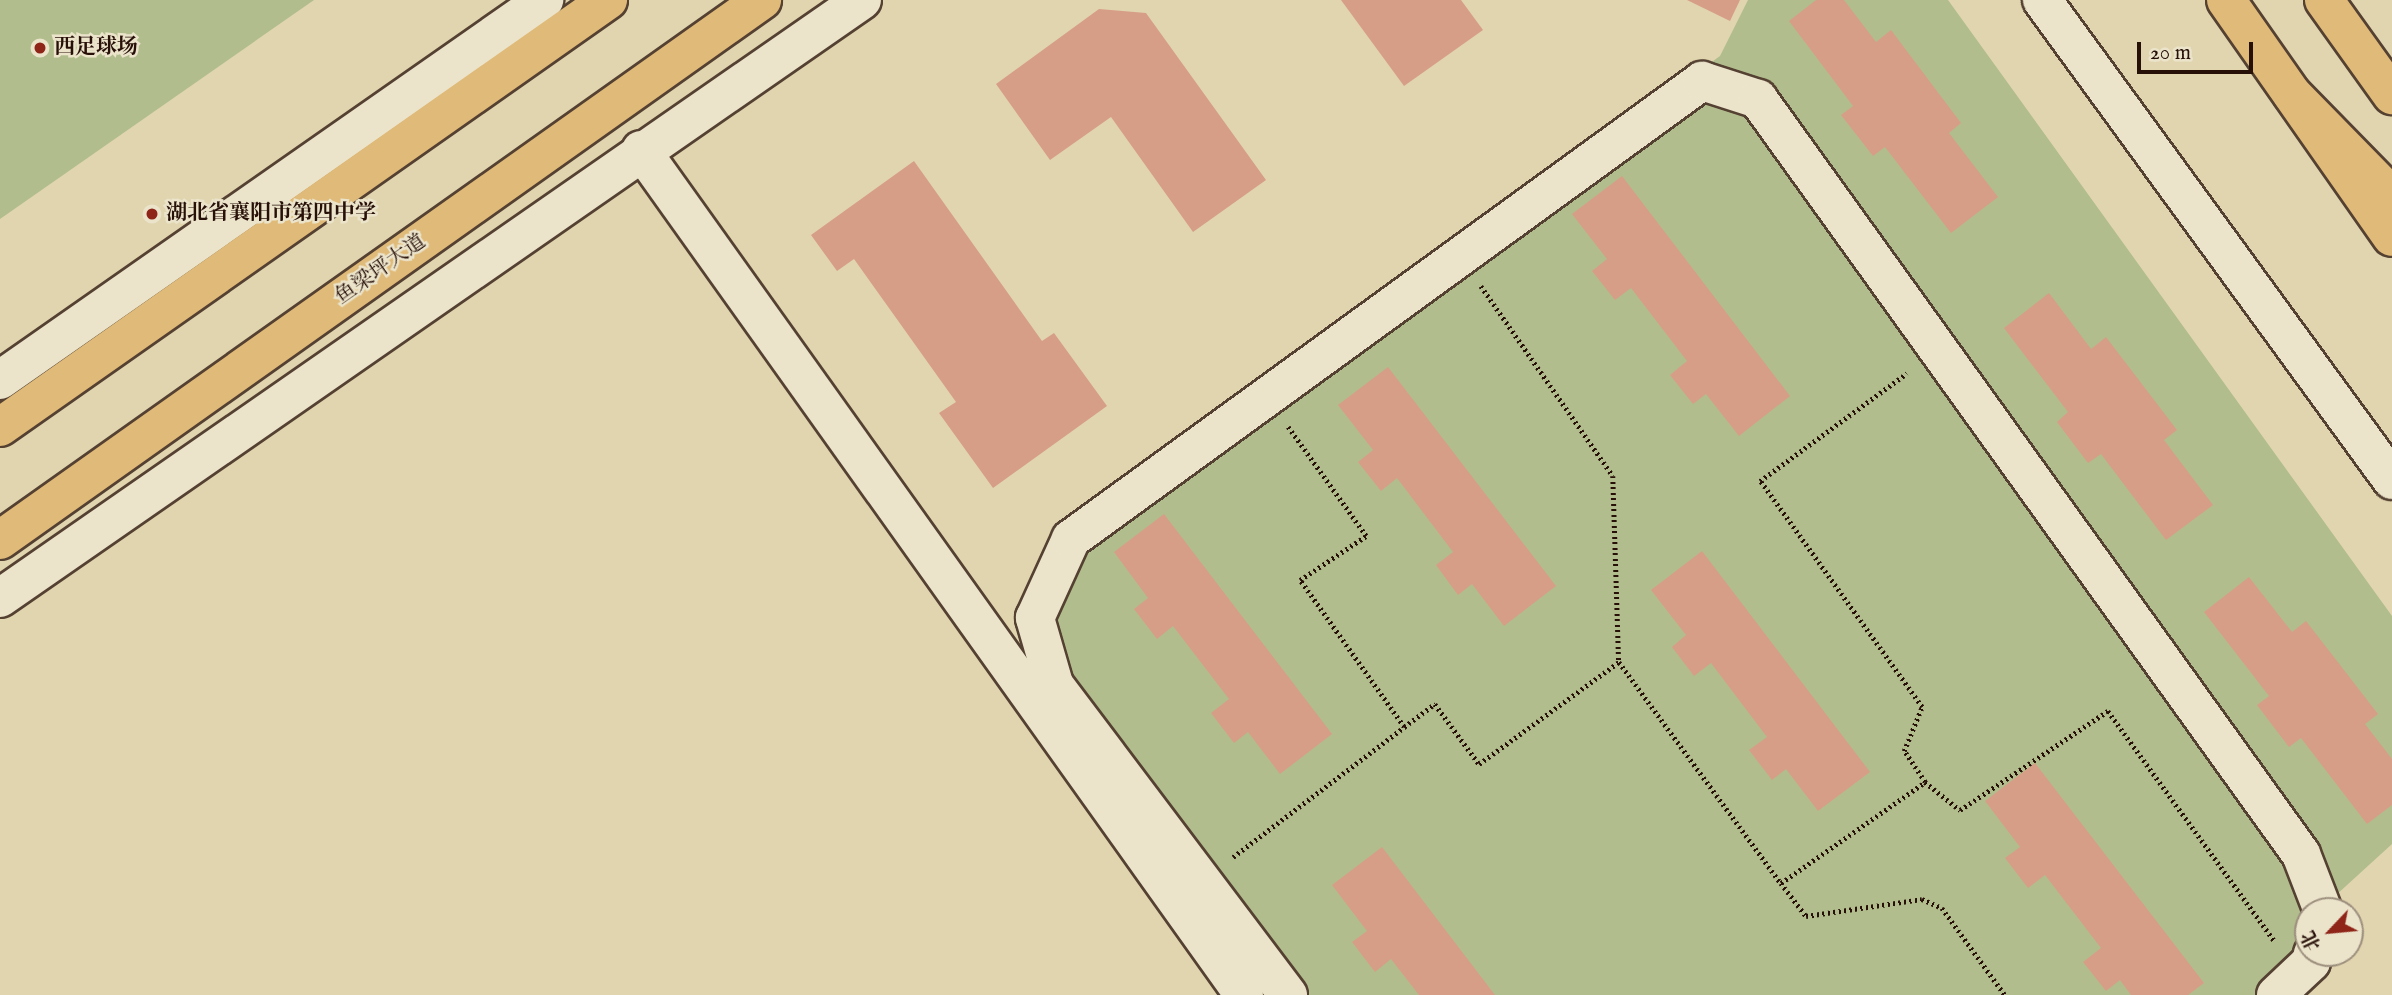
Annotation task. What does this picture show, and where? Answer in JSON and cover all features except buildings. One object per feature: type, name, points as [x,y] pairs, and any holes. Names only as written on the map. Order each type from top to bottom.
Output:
[{"type":"main road","points":[[0,428],[608,0]]},
{"type":"main road","name":"鱼梁坪大道","points":[[0,540],[762,0]]},
{"type":"main road","points":[[2226,0],[2392,237]]},
{"type":"main road","points":[[2324,0],[2392,95]]},
{"type":"main road","points":[[2292,94],[2392,196]]},
{"type":"street","points":[[0,380],[544,0]]},
{"type":"street","points":[[0,598],[641,150],[862,0]]},
{"type":"street","points":[[2042,0],[2392,480]]},
{"type":"street","points":[[1244,995],[1201,881],[1054,684],[1035,618],[1071,539],[1702,81],[1758,99],[2301,854],[2318,897]]},
{"type":"street","points":[[641,150],[1220,933],[1287,995]]},
{"type":"path","points":[[1460,256],[1613,476],[1619,662],[1781,883],[1806,916],[1922,899],[1942,908],[2005,995]]},
{"type":"path","points":[[1938,350],[1760,481],[1922,707],[1904,751],[1925,782],[1959,810],[2108,711],[2296,974]]},
{"type":"path","points":[[1267,397],[1366,536],[1300,580],[1404,727]]},
{"type":"path","points":[[1201,881],[1435,704],[1479,764],[1619,662]]},
{"type":"path","points":[[1781,883],[1925,782]]},
{"type":"green space","points":[[0,0],[314,0],[0,219]]},
{"type":"green space","points":[[1748,0],[1948,0],[2392,616],[2392,844],[2334,897],[2294,897],[2294,967],[2297,967],[2276,995],[1288,995],[1201,881],[1035,618],[1065,526],[1720,56]]},
{"type":"place","name":"西足球场","points":[[40,48]]},
{"type":"place","name":"湖北省襄阳市第四中学","points":[[152,214]]}]
